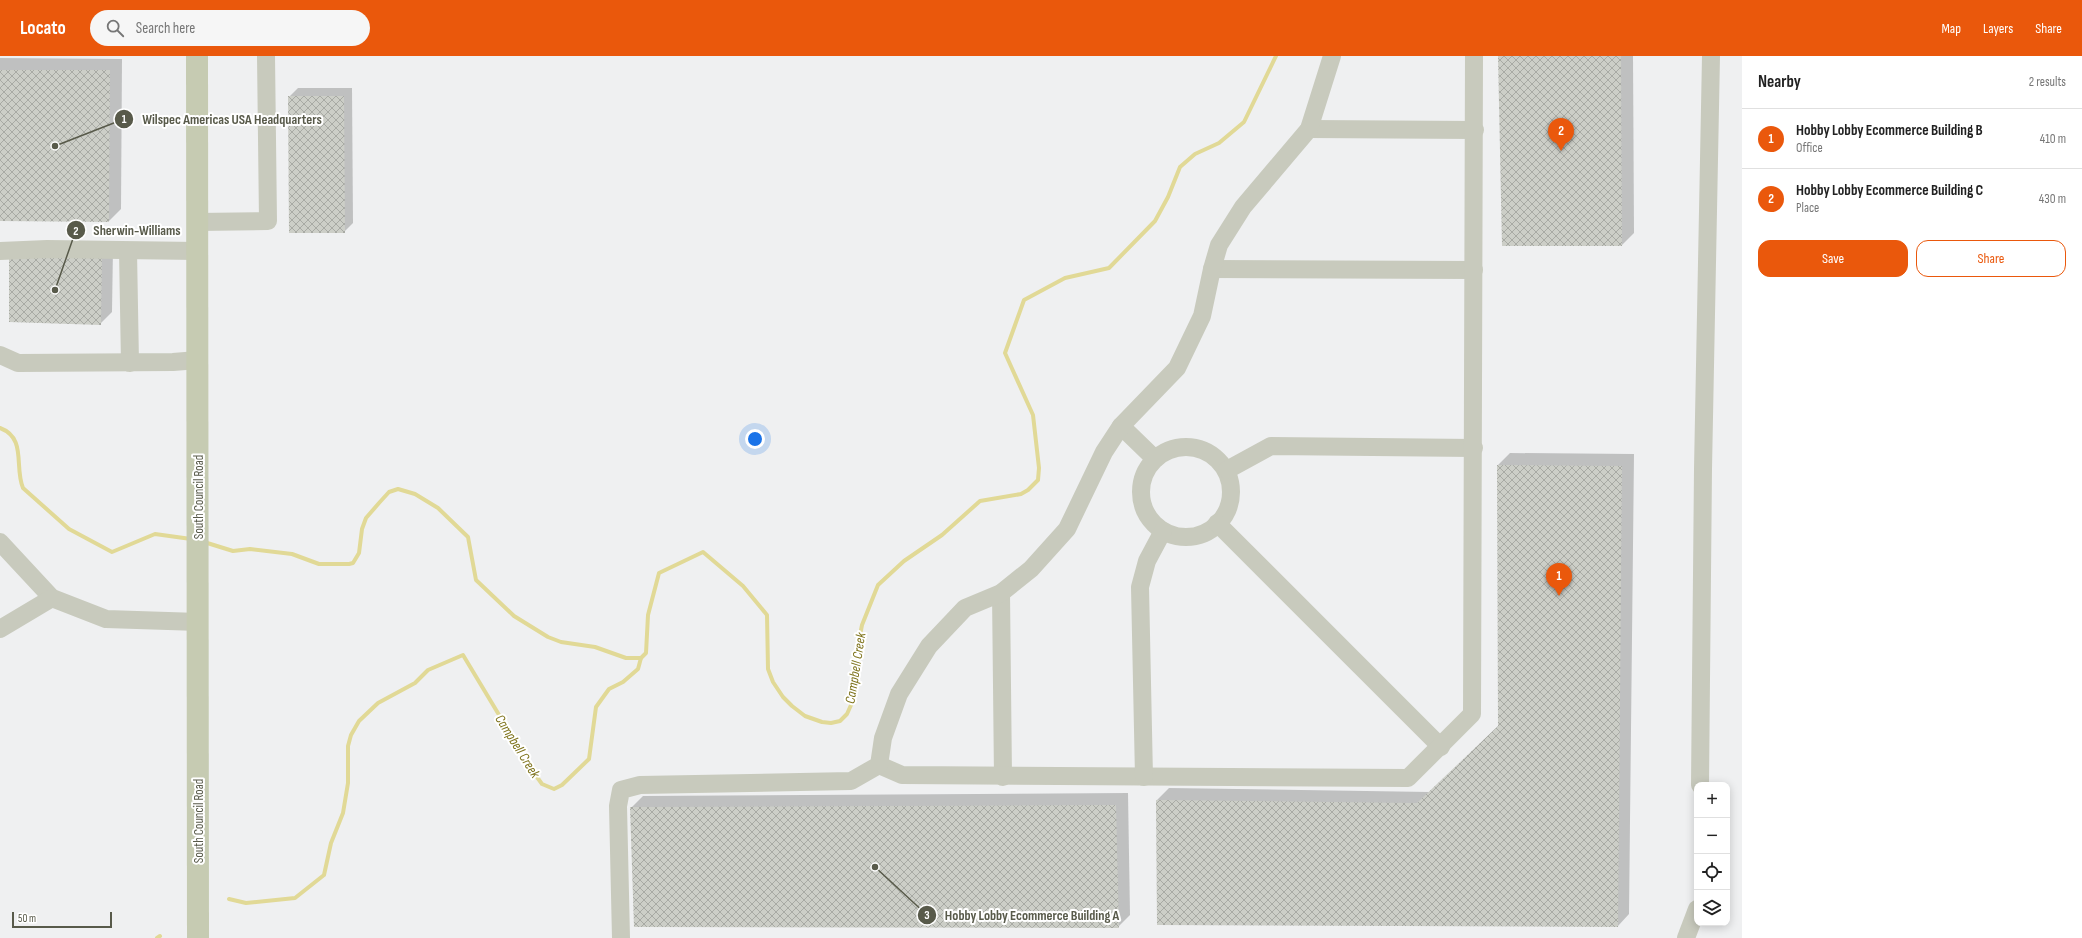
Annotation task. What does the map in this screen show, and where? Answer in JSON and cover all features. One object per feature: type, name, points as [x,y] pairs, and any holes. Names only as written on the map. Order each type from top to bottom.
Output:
[{"type":"main road","name":"South Council Road","points":[[197,56],[199,622],[198,938]]},
{"type":"lane","points":[[197,222],[268,221],[266,56]]},
{"type":"lane","points":[[879,765],[883,738],[899,694],[929,646],[965,608],[1001,593],[1031,569],[1067,529],[1104,452],[1121,426],[1177,368],[1202,316],[1212,269],[1219,246],[1243,207],[1309,129],[1332,56]]},
{"type":"lane","points":[[879,765],[902,775],[1003,777],[1408,778],[1441,747],[1472,714],[1475,130],[1474,56]]},
{"type":"lane","points":[[1700,782],[1703,468],[1710,56]]},
{"type":"lane","points":[[1309,129],[1475,130]]},
{"type":"lane","points":[[0,251],[47,249],[197,251]]},
{"type":"lane","points":[[128,251],[130,363]]},
{"type":"lane","points":[[1212,269],[1474,270]]},
{"type":"lane","points":[[0,355],[18,363],[130,363],[198,360]]},
{"type":"lane","points":[[1121,426],[1154,459]]},
{"type":"lane","points":[[1226,470],[1271,446],[1474,448]]},
{"type":"lane","points":[[1180,447],[1195,448],[1208,453],[1226,470],[1230,487],[1230,500],[1225,513],[1218,523],[1208,530],[1186,536],[1174,535],[1163,531],[1154,524],[1146,514],[1140,491],[1142,479],[1147,468],[1154,459],[1166,451],[1180,447]]},
{"type":"lane","points":[[1218,523],[1441,747]]},
{"type":"lane","points":[[1144,777],[1140,587],[1147,561],[1163,531]]},
{"type":"lane","points":[[0,542],[52,598],[106,620],[199,622]]},
{"type":"lane","points":[[1001,593],[1003,777]]},
{"type":"lane","points":[[0,629],[52,598]]},
{"type":"lane","points":[[621,938],[618,806],[621,790],[640,785],[851,781],[879,765]]},
{"type":"lane","points":[[1686,938],[1694,917]]},
{"type":"building","points":[[1498,56],[1621,56],[1622,246],[1502,246]]},
{"type":"building","points":[[0,70],[110,70],[109,222],[0,221]]},
{"type":"building","points":[[288,96],[344,96],[345,233],[289,233]]},
{"type":"building","points":[[9,257],[102,258],[101,325],[9,322]]},
{"type":"building","points":[[1497,465],[1622,466],[1618,927],[1157,925],[1156,800],[1417,803],[1498,726]]},
{"type":"building","points":[[1116,805],[1119,928],[634,927],[630,807]]},
{"type":"waterway","name":"Campbell Creek","points":[[229,899],[246,903],[295,898],[324,875],[331,843],[343,813],[348,783],[348,746],[351,735],[359,721],[378,703],[415,683],[428,670],[463,655],[542,784],[554,789],[562,785],[589,759],[596,707],[609,689],[623,682],[638,669],[641,658],[646,653],[648,615],[659,573],[703,552],[743,586],[767,615],[768,669],[773,682],[783,697],[805,716],[822,722],[831,723],[840,721],[847,714],[851,705],[853,671],[862,625],[878,585],[904,561],[942,535],[980,501],[1021,494],[1028,490],[1038,480],[1039,468],[1033,415],[1005,353],[1024,300],[1065,278],[1109,268],[1155,221],[1168,197],[1180,167],[1195,154],[1219,143],[1244,122],[1276,56]]},
{"type":"waterway","points":[[0,428],[14,439],[17,446],[19,471],[23,488],[69,529],[112,552],[155,534],[191,539]]},
{"type":"waterway","points":[[204,542],[233,551],[250,549],[292,554],[319,564],[353,563],[359,553],[362,529],[366,518],[389,492],[398,489],[415,494],[438,508],[468,537],[476,580],[514,616],[548,637],[561,642],[595,647],[626,658],[641,658]]},
{"type":"place","name":"Wilspec Americas USA Headquarters","points":[[55,146]]},
{"type":"place","name":"Hobby Lobby Ecommerce Building C","points":[[1561,151]]},
{"type":"place","name":"Sherwin-Williams","points":[[55,290]]},
{"type":"place","name":"Hobby Lobby Ecommerce Building B","points":[[1559,596]]},
{"type":"place","name":"Hobby Lobby Ecommerce Building A","points":[[875,867]]}]
